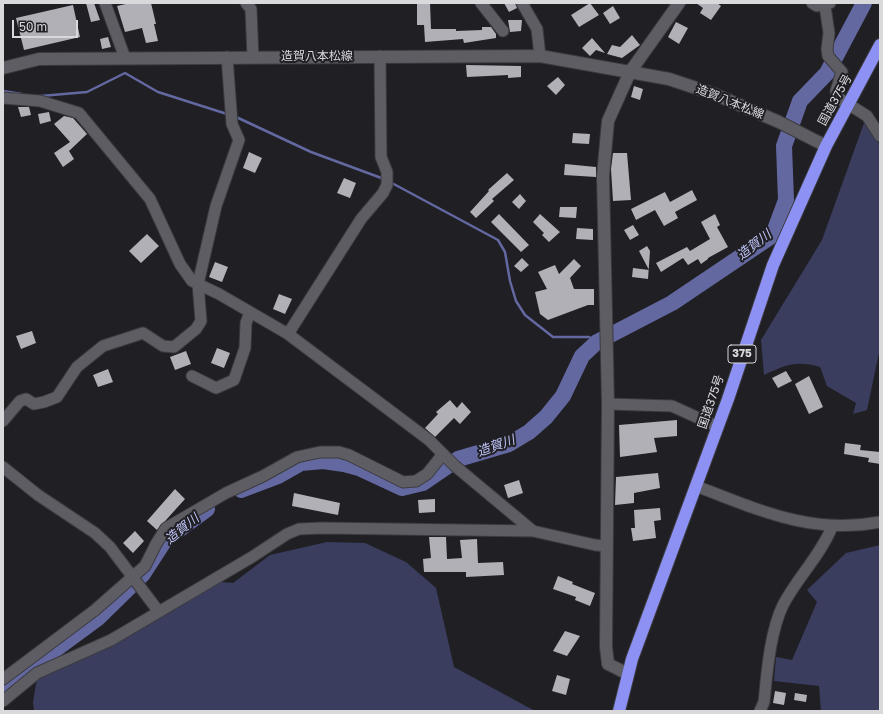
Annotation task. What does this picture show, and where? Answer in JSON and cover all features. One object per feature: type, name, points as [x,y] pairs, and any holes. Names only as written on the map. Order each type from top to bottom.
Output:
[{"type":"highway","name":"国道375号","points":[[619,711],[628,674],[718,427],[773,265],[826,146],[880,45]]},
{"type":"main road","points":[[628,674],[608,664],[606,647],[608,404],[603,176],[608,121],[630,72],[679,3]]},
{"type":"main road","name":"造賀八本松線","points":[[3,68],[39,59],[540,56],[669,79],[714,94],[779,122],[826,146]]},
{"type":"street","points":[[105,3],[125,58]]},
{"type":"street","points":[[246,3],[251,9],[253,57]]},
{"type":"street","points":[[481,3],[503,31]]},
{"type":"street","points":[[522,3],[537,29],[540,56]]},
{"type":"street","points":[[812,3],[817,6],[827,4],[829,33],[827,49],[828,56],[840,67],[842,72],[836,91],[838,97],[867,116],[880,136]]},
{"type":"street","points":[[288,334],[361,219],[383,193],[387,185],[387,172],[381,157],[380,56]]},
{"type":"street","points":[[3,421],[20,401],[26,399],[34,404],[57,397],[76,367],[103,346],[143,333],[164,346],[174,347],[196,329],[201,321],[198,284],[216,206],[239,140],[232,124],[227,57]]},
{"type":"street","points":[[3,98],[40,101],[78,112],[150,199],[180,264],[192,281],[219,294],[288,334],[429,440],[533,531]]},
{"type":"street","points":[[192,376],[216,388],[234,380],[245,348],[246,323],[250,312]]},
{"type":"street","points":[[608,404],[672,406],[718,427]]},
{"type":"street","points":[[3,679],[136,581],[166,528],[226,493],[263,476],[297,457],[320,452],[339,452],[403,482],[416,481],[449,459]]},
{"type":"street","points":[[5,472],[95,533],[110,547],[159,612]]},
{"type":"street","points":[[696,486],[758,510],[792,520],[832,527],[877,525]]},
{"type":"street","points":[[760,711],[764,702],[777,622],[783,606],[826,540],[832,527]]},
{"type":"street","points":[[3,701],[37,673],[111,640],[252,557],[287,534],[299,530],[322,528],[533,531],[595,545],[606,546]]},
{"type":"shaded area","points":[[864,123],[880,145],[880,348],[867,410],[853,414],[856,403],[827,386],[820,367],[804,364],[791,365],[764,375],[761,340],[822,240]]},
{"type":"shaded area","points":[[327,542],[365,543],[406,562],[436,588],[454,667],[535,711],[34,711],[33,702],[38,672],[59,664],[210,581],[233,583],[270,555]]},
{"type":"shaded area","points":[[880,545],[880,711],[821,711],[819,686],[774,681],[776,657],[792,660],[817,602],[807,590],[846,553]]},
{"type":"building","points":[[86,3],[94,3],[100,20],[91,22]]},
{"type":"building","points":[[130,3],[151,3],[158,41],[146,43],[142,28],[125,32],[117,6]]},
{"type":"building","points":[[417,3],[430,3],[431,29],[456,29],[456,31],[482,30],[482,27],[491,27],[496,34],[496,38],[464,43],[463,39],[425,42],[424,25],[417,25]]},
{"type":"building","points":[[504,3],[515,3],[517,8],[509,12]]},
{"type":"building","points":[[590,3],[599,15],[579,27],[571,15]]},
{"type":"building","points":[[696,3],[717,3],[721,6],[711,20],[700,13],[703,8]]},
{"type":"building","points":[[73,5],[80,37],[24,50],[16,18]]},
{"type":"building","points":[[613,6],[620,18],[610,24],[603,13]]},
{"type":"building","points":[[508,20],[522,20],[521,31],[510,32]]},
{"type":"building","points":[[676,22],[688,28],[679,44],[668,37]]},
{"type":"building","points":[[632,35],[640,45],[622,58],[607,54],[612,45],[620,47]]},
{"type":"building","points":[[108,37],[111,47],[102,49],[100,39]]},
{"type":"building","points":[[592,38],[605,53],[596,50],[590,56],[582,48]]},
{"type":"building","points":[[466,65],[521,66],[521,77],[508,78],[508,75],[467,77]]},
{"type":"building","points":[[558,77],[565,85],[556,95],[547,86]]},
{"type":"building","points":[[634,86],[643,89],[640,100],[631,97]]},
{"type":"building","points":[[18,107],[29,107],[31,115],[21,117]]},
{"type":"building","points":[[49,112],[51,121],[40,124],[38,114]]},
{"type":"building","points":[[64,116],[73,118],[87,134],[69,151],[74,159],[63,167],[54,153],[70,142],[54,124]]},
{"type":"building","points":[[573,133],[590,134],[589,144],[572,143]]},
{"type":"building","points":[[249,152],[262,158],[255,173],[243,168]]},
{"type":"building","points":[[613,153],[627,153],[631,200],[613,201],[611,169]]},
{"type":"building","points":[[565,164],[596,167],[596,177],[564,175]]},
{"type":"building","points":[[507,173],[514,180],[492,199],[494,201],[476,218],[470,212],[489,191],[488,190]]},
{"type":"building","points":[[344,178],[356,183],[350,198],[337,193]]},
{"type":"building","points":[[692,190],[697,200],[675,212],[678,218],[664,226],[655,210],[636,220],[631,209],[665,192],[670,202]]},
{"type":"building","points":[[520,194],[526,201],[519,209],[512,202]]},
{"type":"building","points":[[560,207],[577,207],[576,218],[559,217]]},
{"type":"building","points":[[499,214],[529,245],[521,252],[491,222]]},
{"type":"building","points":[[540,214],[560,232],[549,242],[542,235],[544,233],[533,222]]},
{"type":"building","points":[[715,214],[720,225],[717,227],[728,247],[708,258],[701,264],[698,259],[688,265],[683,258],[661,272],[656,263],[687,247],[690,251],[710,239],[701,222]]},
{"type":"building","points":[[633,225],[639,235],[630,240],[624,230]]},
{"type":"building","points":[[577,228],[593,229],[593,240],[576,239]]},
{"type":"building","points":[[147,234],[159,246],[141,263],[129,251]]},
{"type":"building","points":[[647,246],[650,251],[649,269],[639,251]]},
{"type":"building","points":[[522,258],[529,265],[521,272],[514,266]]},
{"type":"building","points":[[574,259],[581,266],[570,278],[574,289],[594,289],[594,305],[588,305],[548,320],[540,314],[535,292],[547,289],[538,272],[555,265],[559,274]]},
{"type":"building","points":[[215,262],[228,267],[222,282],[209,277]]},
{"type":"building","points":[[633,268],[649,270],[648,279],[632,277]]},
{"type":"building","points":[[279,294],[292,299],[285,314],[273,309]]},
{"type":"building","points":[[32,331],[36,343],[21,349],[16,336]]},
{"type":"building","points":[[217,348],[230,353],[224,368],[211,363]]},
{"type":"building","points":[[186,351],[191,364],[175,370],[170,357]]},
{"type":"building","points":[[108,369],[113,382],[98,387],[93,375]]},
{"type":"building","points":[[786,371],[792,381],[778,388],[772,378]]},
{"type":"building","points":[[809,376],[823,407],[809,414],[795,384]]},
{"type":"building","points":[[450,400],[457,408],[462,402],[471,412],[460,424],[454,418],[435,437],[425,428],[438,414],[436,412]]},
{"type":"building","points":[[677,420],[677,436],[654,438],[657,452],[620,457],[619,425]]},
{"type":"building","points":[[845,443],[861,445],[860,450],[880,452],[880,464],[868,462],[869,458],[844,454]]},
{"type":"building","points":[[658,473],[660,488],[634,493],[634,503],[615,505],[616,477]]},
{"type":"building","points":[[519,480],[523,493],[508,498],[504,485]]},
{"type":"building","points":[[175,489],[185,499],[157,530],[147,521]]},
{"type":"building","points":[[294,493],[340,503],[338,515],[292,506]]},
{"type":"building","points":[[435,499],[435,512],[419,513],[418,500]]},
{"type":"building","points":[[660,508],[661,520],[654,521],[656,538],[633,541],[631,528],[635,528],[634,510]]},
{"type":"building","points":[[135,531],[144,541],[133,553],[123,543]]},
{"type":"building","points":[[429,537],[446,537],[447,559],[462,558],[460,540],[477,539],[478,563],[503,562],[504,575],[466,577],[466,572],[424,572],[423,559],[431,558]]},
{"type":"building","points":[[558,576],[573,582],[572,584],[595,593],[590,606],[575,600],[576,597],[553,589]]},
{"type":"building","points":[[565,631],[580,636],[567,656],[553,651]]},
{"type":"building","points":[[557,675],[570,679],[566,695],[552,691]]},
{"type":"building","points":[[775,691],[786,693],[784,705],[773,703]]},
{"type":"building","points":[[795,693],[807,695],[806,702],[794,700]]},
{"type":"waterway","name":"造賀川","points":[[241,490],[278,476],[301,463],[323,461],[359,468],[402,488],[423,483],[458,459],[509,444],[529,432],[546,417],[563,396],[582,356],[597,342],[672,303],[773,235],[786,200],[784,146],[800,101],[827,73],[864,3]]},
{"type":"waterway","points":[[41,96],[87,92],[125,73],[158,92],[227,114]]},
{"type":"waterway","points":[[3,91],[22,94]]},
{"type":"waterway","points":[[234,116],[311,152],[384,179]]},
{"type":"waterway","points":[[390,182],[498,240],[505,252],[510,281],[516,301],[525,315],[553,337],[589,337],[597,342]]},
{"type":"waterway","name":"造賀川","points":[[3,688],[98,618],[143,574],[165,540],[207,509]]}]
